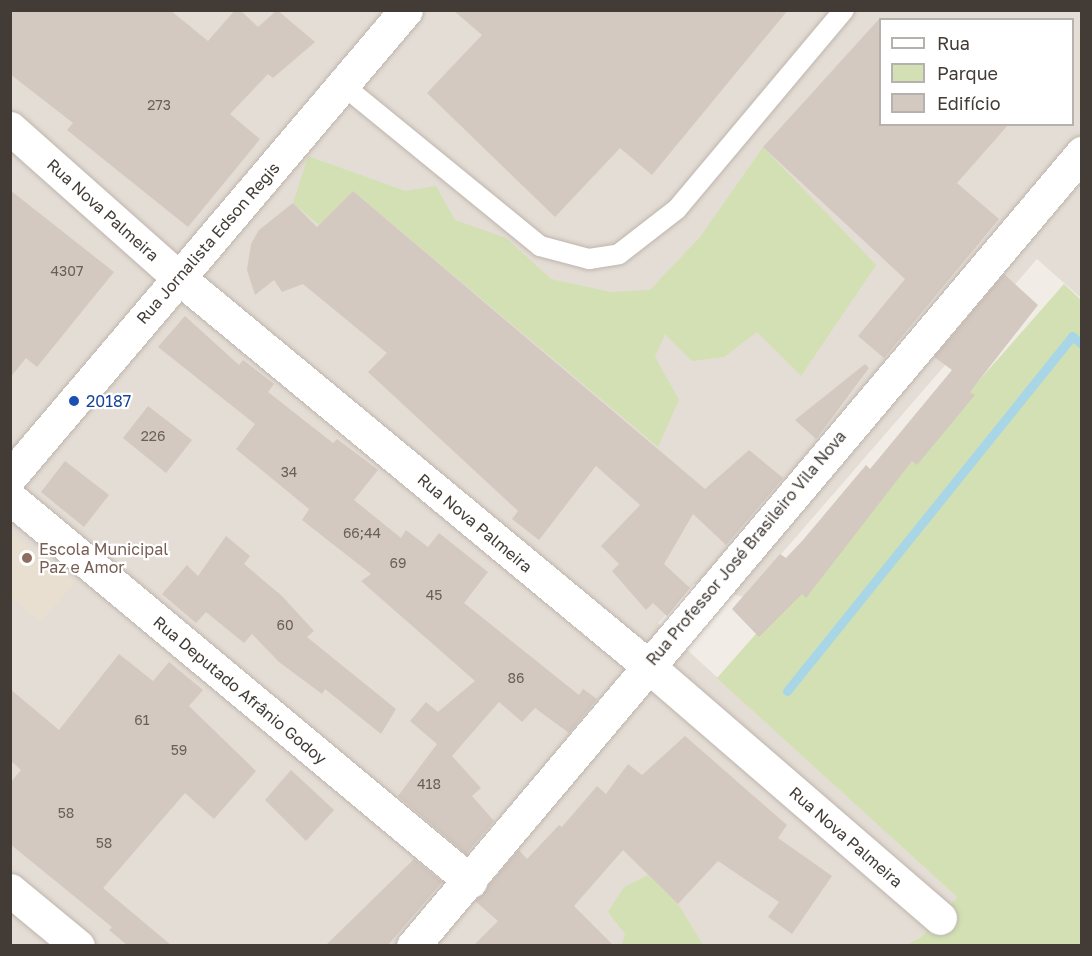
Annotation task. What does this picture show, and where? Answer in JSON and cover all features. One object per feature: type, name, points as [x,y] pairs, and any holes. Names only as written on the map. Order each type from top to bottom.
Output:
[{"type":"street","name":"Rua Jornalista Edson Regis","points":[[10,477],[178,277],[344,86],[406,10]]},
{"type":"street","name":"Rua Nova Palmeira","points":[[10,128],[178,277],[647,665],[940,918]]},
{"type":"street","name":"Rua Professor José Brasileiro Vila Nova","points":[[414,945],[470,881],[647,665],[1082,153]]},
{"type":"street","name":"Rua Deputado Afrânio Godoy","points":[[10,498],[470,881]]},
{"type":"street","points":[[10,890],[78,945]]},
{"type":"lane","points":[[344,86],[540,246],[565,255],[599,257],[619,254],[677,209],[844,10]]},
{"type":"shaded area","points":[[10,11],[1081,11],[1081,298],[1037,259],[744,597],[694,584],[658,623],[957,897],[920,938],[906,946],[11,945]]},
{"type":"shaded area","name":"Escola Municipal Paz e Amor","points":[[11,534],[75,582],[41,622],[11,597]]},
{"type":"green space","points":[[763,147],[876,265],[801,376],[757,332],[724,357],[692,361],[665,334],[655,357],[679,400],[658,447],[353,191],[319,225],[293,203],[308,156],[405,191],[436,186],[455,220],[506,238],[551,279],[611,292],[650,290],[700,237]]},
{"type":"green space","points":[[1064,284],[1081,300],[1081,945],[906,945],[920,938],[957,897],[717,678]]},
{"type":"green space","points":[[648,875],[678,904],[703,945],[622,945],[625,934],[608,912],[624,887]]},
{"type":"building","points":[[10,10],[170,10],[208,41],[235,10],[240,10],[258,27],[277,10],[315,42],[273,78],[268,74],[230,114],[260,139],[188,227],[67,130],[73,123],[10,74]]},
{"type":"building","points":[[453,10],[788,10],[652,175],[620,148],[555,217],[427,93],[482,35]]},
{"type":"building","points":[[879,19],[879,126],[1007,126],[957,183],[999,219],[884,358],[858,336],[905,279],[763,147]]},
{"type":"building","points":[[10,190],[114,272],[37,367],[26,358],[10,378]]},
{"type":"building","points":[[353,191],[705,489],[749,450],[783,478],[726,545],[693,514],[664,564],[690,588],[667,616],[653,603],[646,610],[612,571],[619,564],[601,546],[640,505],[596,466],[539,540],[512,519],[518,511],[368,372],[387,353],[303,284],[282,292],[274,280],[255,295],[247,270],[251,244],[259,230],[293,203],[317,227]]},
{"type":"building","points":[[1004,274],[1038,305],[970,392],[975,395],[917,465],[912,461],[806,598],[802,594],[759,637],[732,609],[780,554],[786,558],[803,540],[866,465],[870,469],[952,370],[934,357]]},
{"type":"building","points":[[185,316],[239,365],[243,360],[274,384],[268,392],[333,443],[337,439],[378,470],[354,500],[401,538],[406,530],[428,547],[439,533],[488,572],[464,603],[579,695],[583,689],[597,699],[569,733],[535,708],[522,722],[499,702],[452,756],[481,788],[472,796],[494,821],[466,854],[398,796],[437,744],[410,721],[426,702],[438,712],[475,681],[361,581],[371,574],[302,520],[309,509],[236,449],[255,424],[158,347]]},
{"type":"building","points":[[865,364],[869,368],[816,439],[795,420]]},
{"type":"building","points":[[148,406],[192,440],[166,473],[123,438]]},
{"type":"building","points":[[65,461],[109,495],[84,527],[41,492]]},
{"type":"building","points":[[226,536],[250,556],[244,564],[282,596],[314,631],[307,637],[396,709],[381,734],[325,689],[322,694],[279,662],[252,634],[244,643],[206,612],[196,623],[162,594],[187,565],[198,576]]},
{"type":"building","points":[[119,654],[153,681],[169,662],[203,690],[189,706],[256,771],[214,819],[185,793],[103,888],[171,945],[127,945],[109,930],[112,927],[10,844],[10,783],[21,770],[10,760],[10,689],[59,730]]},
{"type":"building","points":[[685,736],[787,825],[778,838],[832,876],[792,934],[768,917],[779,902],[718,861],[678,904],[623,850],[574,906],[613,945],[474,945],[498,921],[475,901],[519,850],[527,859],[559,825],[562,827],[597,786],[606,794],[628,764],[642,775]]},
{"type":"building","points":[[291,770],[334,810],[306,841],[265,800]]},
{"type":"building","points":[[414,859],[442,882],[388,945],[326,945]]},
{"type":"waterway","points":[[787,691],[1072,336],[1082,344]]},
{"type":"place","name":"20187","points":[[74,401]]},
{"type":"place","name":"Escola Municipal Paz e Amor","points":[[27,558]]}]
